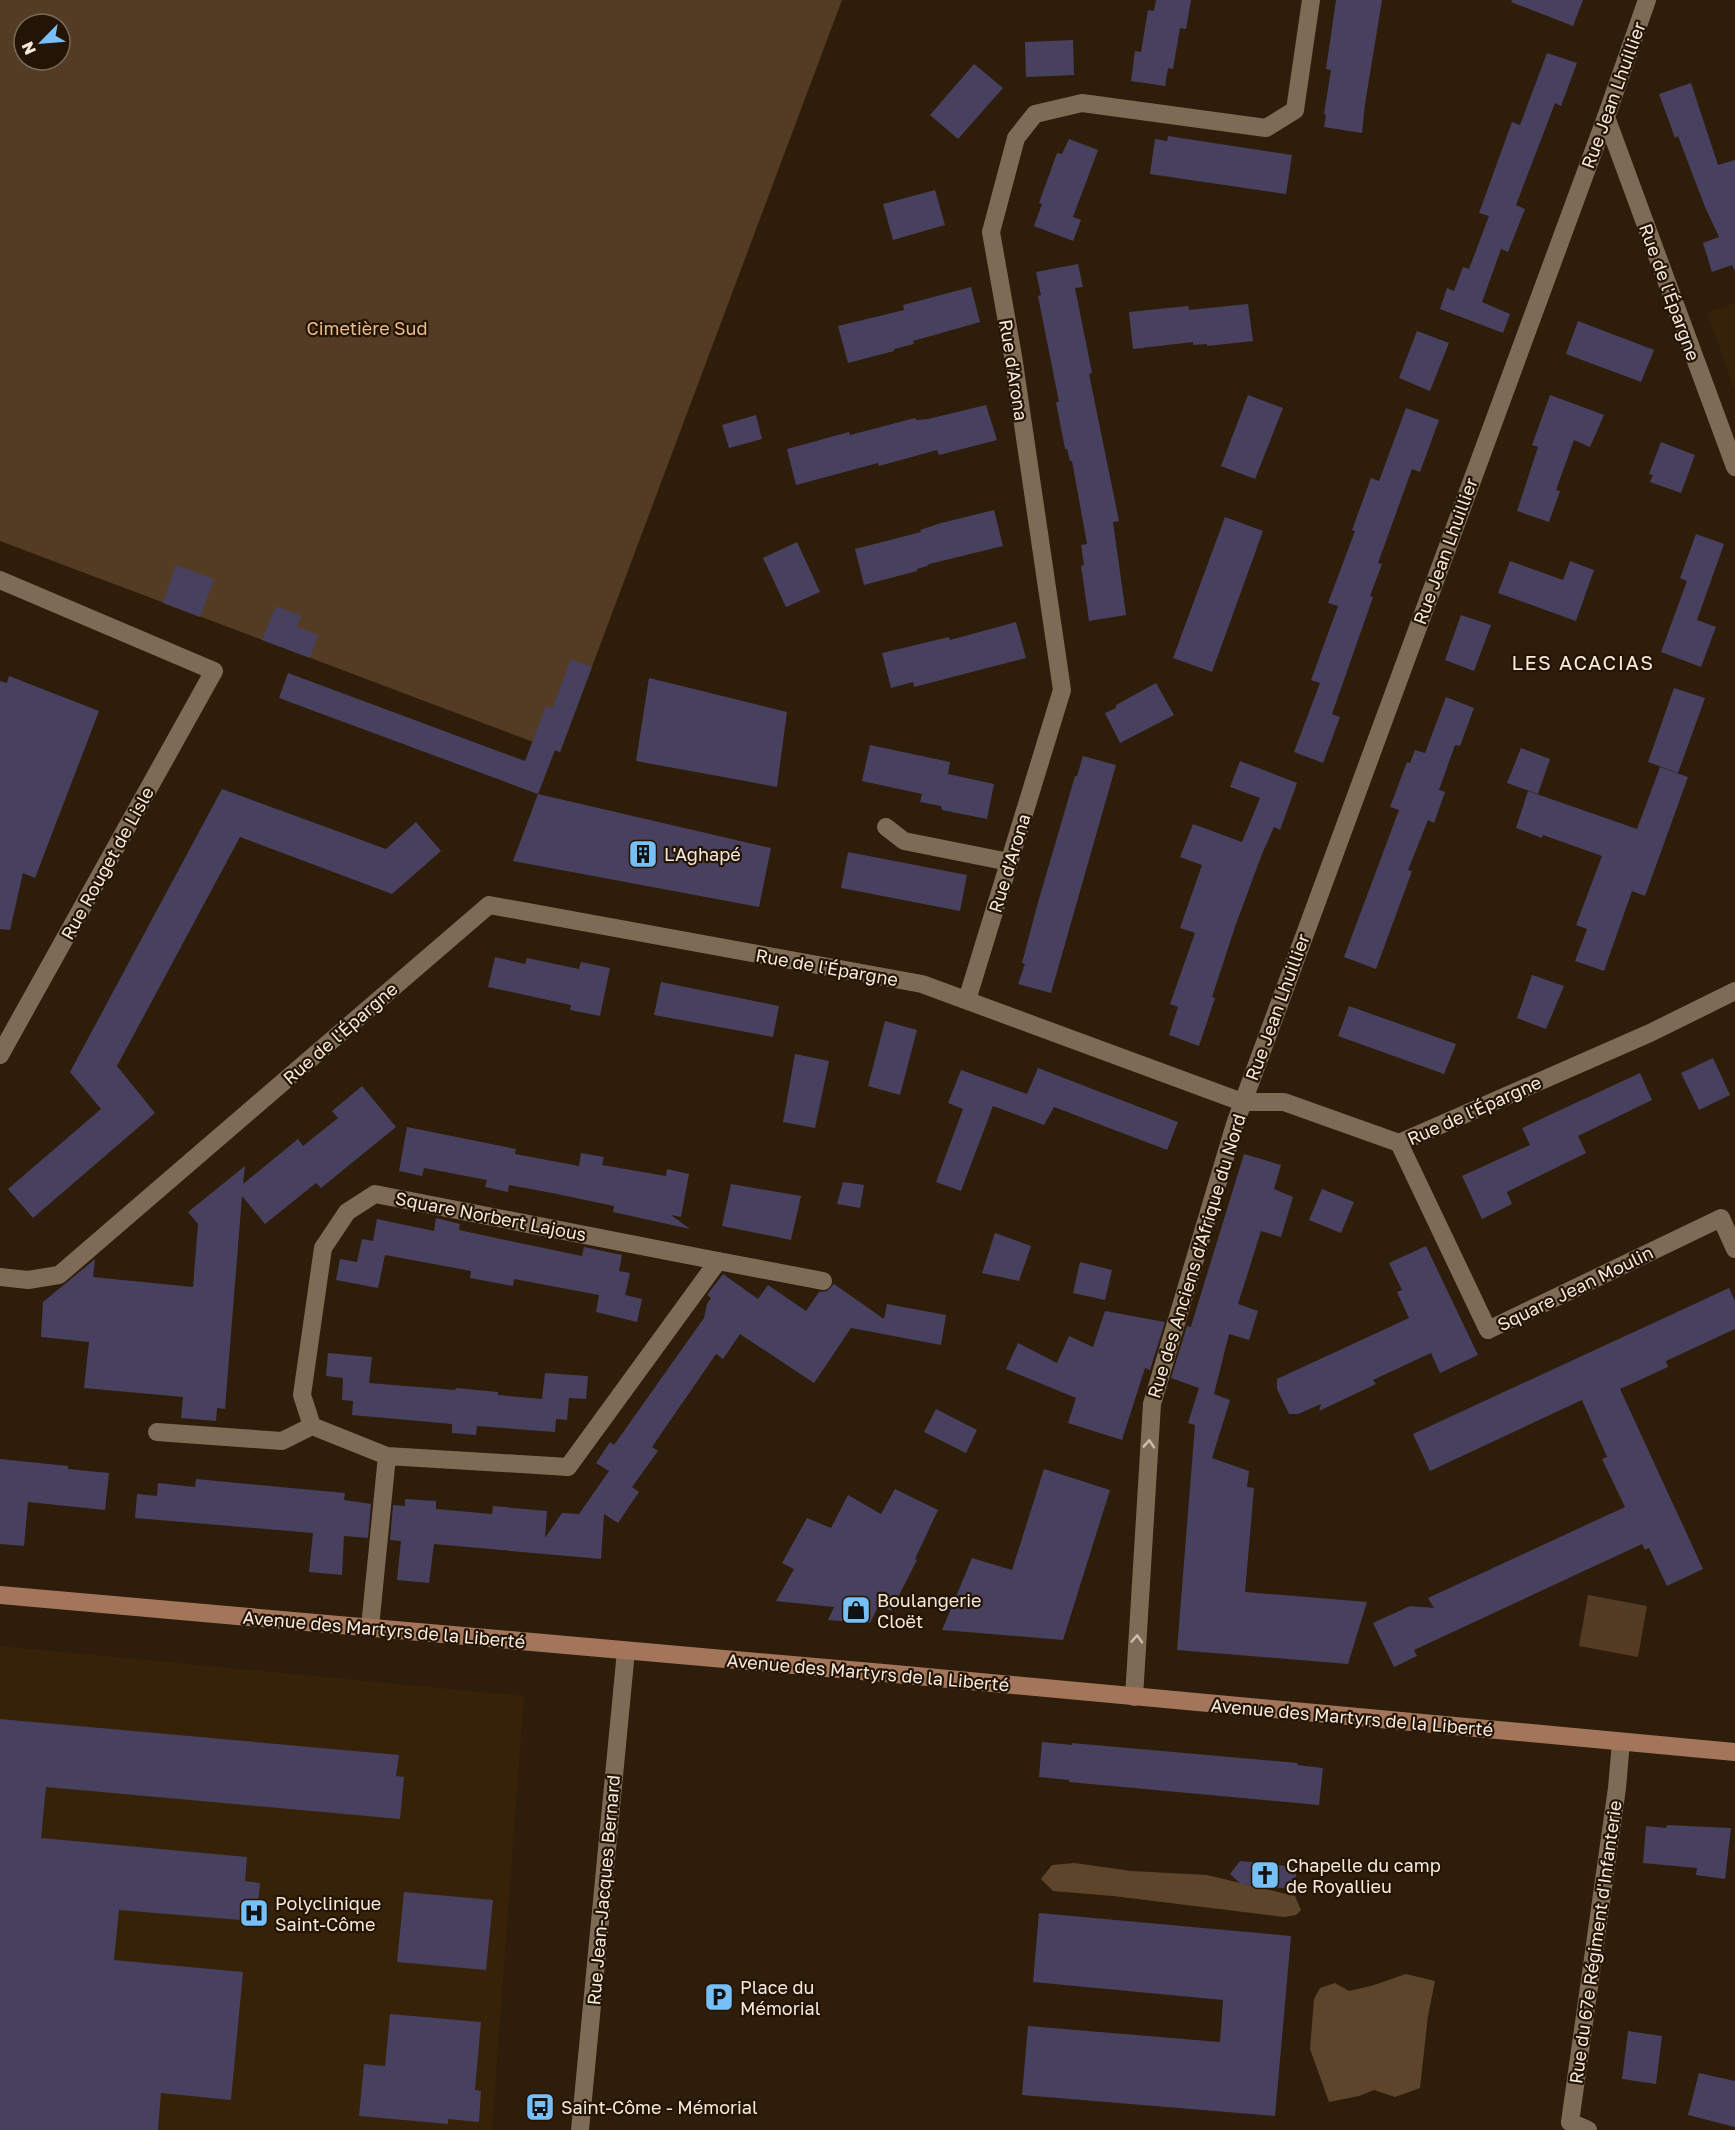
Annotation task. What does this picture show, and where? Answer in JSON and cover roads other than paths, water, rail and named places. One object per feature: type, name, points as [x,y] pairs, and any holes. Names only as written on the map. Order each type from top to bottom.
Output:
[{"type":"street","name":"Rue d'Arona","points":[[967,1000],[1062,690],[1013,356],[991,232],[1016,138],[1035,114],[1082,103],[1266,128],[1295,110],[1311,0]]},
{"type":"street","name":"Rue Jean Lhuillier","points":[[1242,1102],[1606,117],[1647,0]]},
{"type":"street","name":"Rue de l'Épargne","points":[[1606,117],[1735,466]]},
{"type":"street","name":"Rue Rouget de Lisle","points":[[0,580],[214,671],[0,1054]]},
{"type":"street","points":[[886,827],[903,842],[1009,862]]},
{"type":"street","name":"Rue de l'Épargne","points":[[0,1277],[28,1280],[59,1275],[489,905],[922,984],[1242,1102],[1284,1102],[1399,1143],[1639,1038],[1735,991]]},
{"type":"street","name":"Rue des Anciens d'Afrique du Nord","points":[[1134,1697],[1152,1404],[1242,1102]]},
{"type":"street","name":"Square Jean Moulin","points":[[1399,1143],[1488,1330],[1721,1218],[1735,1249]]},
{"type":"street","name":"Square Norbert Lajous","points":[[312,1426],[302,1395],[323,1248],[347,1212],[375,1194],[823,1281]]},
{"type":"street","points":[[157,1432],[282,1441],[312,1426],[387,1456],[568,1467],[718,1261]]},
{"type":"street","points":[[370,1627],[387,1456]]},
{"type":"street","name":"Avenue des Martyrs de la Liberté","points":[[0,1595],[1735,1752]]},
{"type":"street","name":"Rue Jean-Jacques Bernard","points":[[580,2130],[626,1651]]},
{"type":"street","name":"Rue du 67e Régiment d'Infanterie","points":[[1588,2130],[1569,2126],[1617,1788],[1621,1743]]},
{"type":"place","name":"L'Aghapé","points":[[643,854]]},
{"type":"place","name":"Boulangerie Cloët","points":[[856,1610]]},
{"type":"place","name":"Chapelle du camp de Royallieu","points":[[1265,1875]]},
{"type":"place","name":"Polyclinique Saint-Côme","points":[[254,1913]]},
{"type":"place","name":"Place du Mémorial","points":[[719,1997]]},
{"type":"place","name":"Saint-Côme - Mémorial","points":[[540,2107]]},
{"type":"district","name":"LES ACACIAS","points":[[1583,662]]},
{"type":"park label","name":"Cimetière Sud","points":[[367,328]]}]
